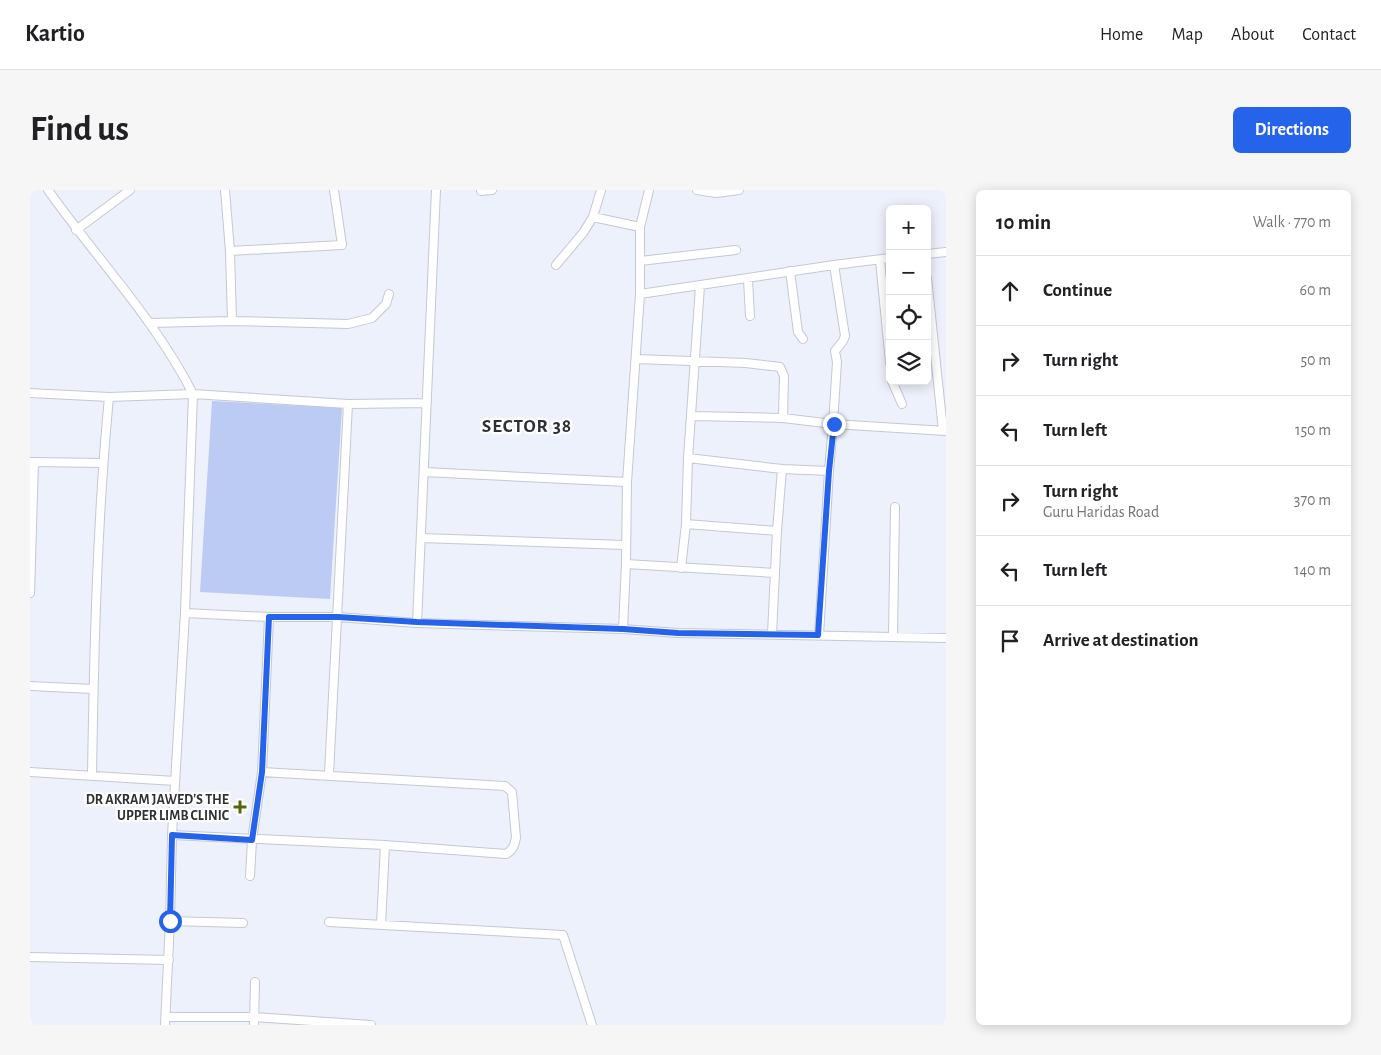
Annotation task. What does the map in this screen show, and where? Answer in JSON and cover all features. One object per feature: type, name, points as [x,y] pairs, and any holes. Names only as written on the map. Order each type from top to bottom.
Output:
[{"type":"street","points":[[48,190],[76,230],[150,323],[179,366],[193,394],[185,613],[172,835],[169,960],[165,1021],[254,1021],[372,1025]]},
{"type":"street","points":[[76,230],[130,190]]},
{"type":"street","points":[[225,190],[230,251],[232,321]]},
{"type":"street","points":[[230,251],[342,245],[334,190]]},
{"type":"street","points":[[417,622],[436,190]]},
{"type":"street","points":[[481,192],[492,190]]},
{"type":"street","points":[[556,265],[583,233],[593,217],[601,190]]},
{"type":"street","points":[[623,629],[627,482],[640,294],[640,227],[649,190]]},
{"type":"street","points":[[697,190],[716,193],[738,190]]},
{"type":"street","points":[[593,217],[640,227]]},
{"type":"street","points":[[640,262],[736,250]]},
{"type":"street","points":[[931,254],[946,252]]},
{"type":"street","points":[[640,294],[886,259]]},
{"type":"street","points":[[880,260],[888,340]]},
{"type":"street","points":[[818,635],[834,424],[835,352],[845,336],[834,265]]},
{"type":"street","points":[[790,272],[798,332],[803,339]]},
{"type":"street","points":[[748,279],[750,316]]},
{"type":"street","points":[[681,568],[686,524],[688,458],[700,286]]},
{"type":"street","points":[[150,323],[232,321],[348,324],[372,318],[386,304],[389,294]]},
{"type":"street","points":[[691,416],[783,418],[834,424],[945,431],[929,295]]},
{"type":"street","points":[[636,358],[746,363],[780,367],[784,376],[783,418]]},
{"type":"street","points":[[894,385],[902,404]]},
{"type":"street","points":[[30,393],[109,397],[193,394],[348,404],[427,403]]},
{"type":"street","points":[[92,775],[93,689],[103,463],[109,397]]},
{"type":"street","points":[[329,774],[348,404]]},
{"type":"street","points":[[688,458],[782,469],[829,471]]},
{"type":"street","points":[[30,593],[32,462],[103,463]]},
{"type":"street","points":[[772,634],[782,469]]},
{"type":"street","points":[[424,472],[627,482]]},
{"type":"street","points":[[893,637],[895,508]]},
{"type":"street","points":[[686,524],[777,531]]},
{"type":"street","points":[[421,538],[626,544]]},
{"type":"street","points":[[626,564],[775,573]]},
{"type":"street","points":[[185,613],[269,617],[338,617],[678,633],[946,638]]},
{"type":"street","points":[[250,876],[252,840],[262,772],[269,617]]},
{"type":"street","points":[[30,686],[93,689]]},
{"type":"street","points":[[30,772],[175,781]]},
{"type":"street","points":[[172,835],[385,845],[506,854],[512,851],[516,838],[512,792],[505,786],[329,774],[262,772]]},
{"type":"street","points":[[381,925],[385,845]]},
{"type":"street","points":[[170,921],[243,923]]},
{"type":"street","points":[[329,922],[563,935],[592,1025]]},
{"type":"street","points":[[30,957],[169,960]]},
{"type":"street","points":[[254,1021],[255,982]]},
{"type":"shaded area","points":[[212,401],[342,408],[330,599],[200,592]]},
{"type":"place","name":"DR AKRAM JAWED'S THE UPPER LIMB CLINIC","points":[[240,807]]},
{"type":"district","name":"SECTOR 38","points":[[527,425]]},
{"type":"route","points":[[170,921],[172,835],[252,840],[262,772],[269,617],[338,617],[678,633],[818,635],[834,424]]}]
